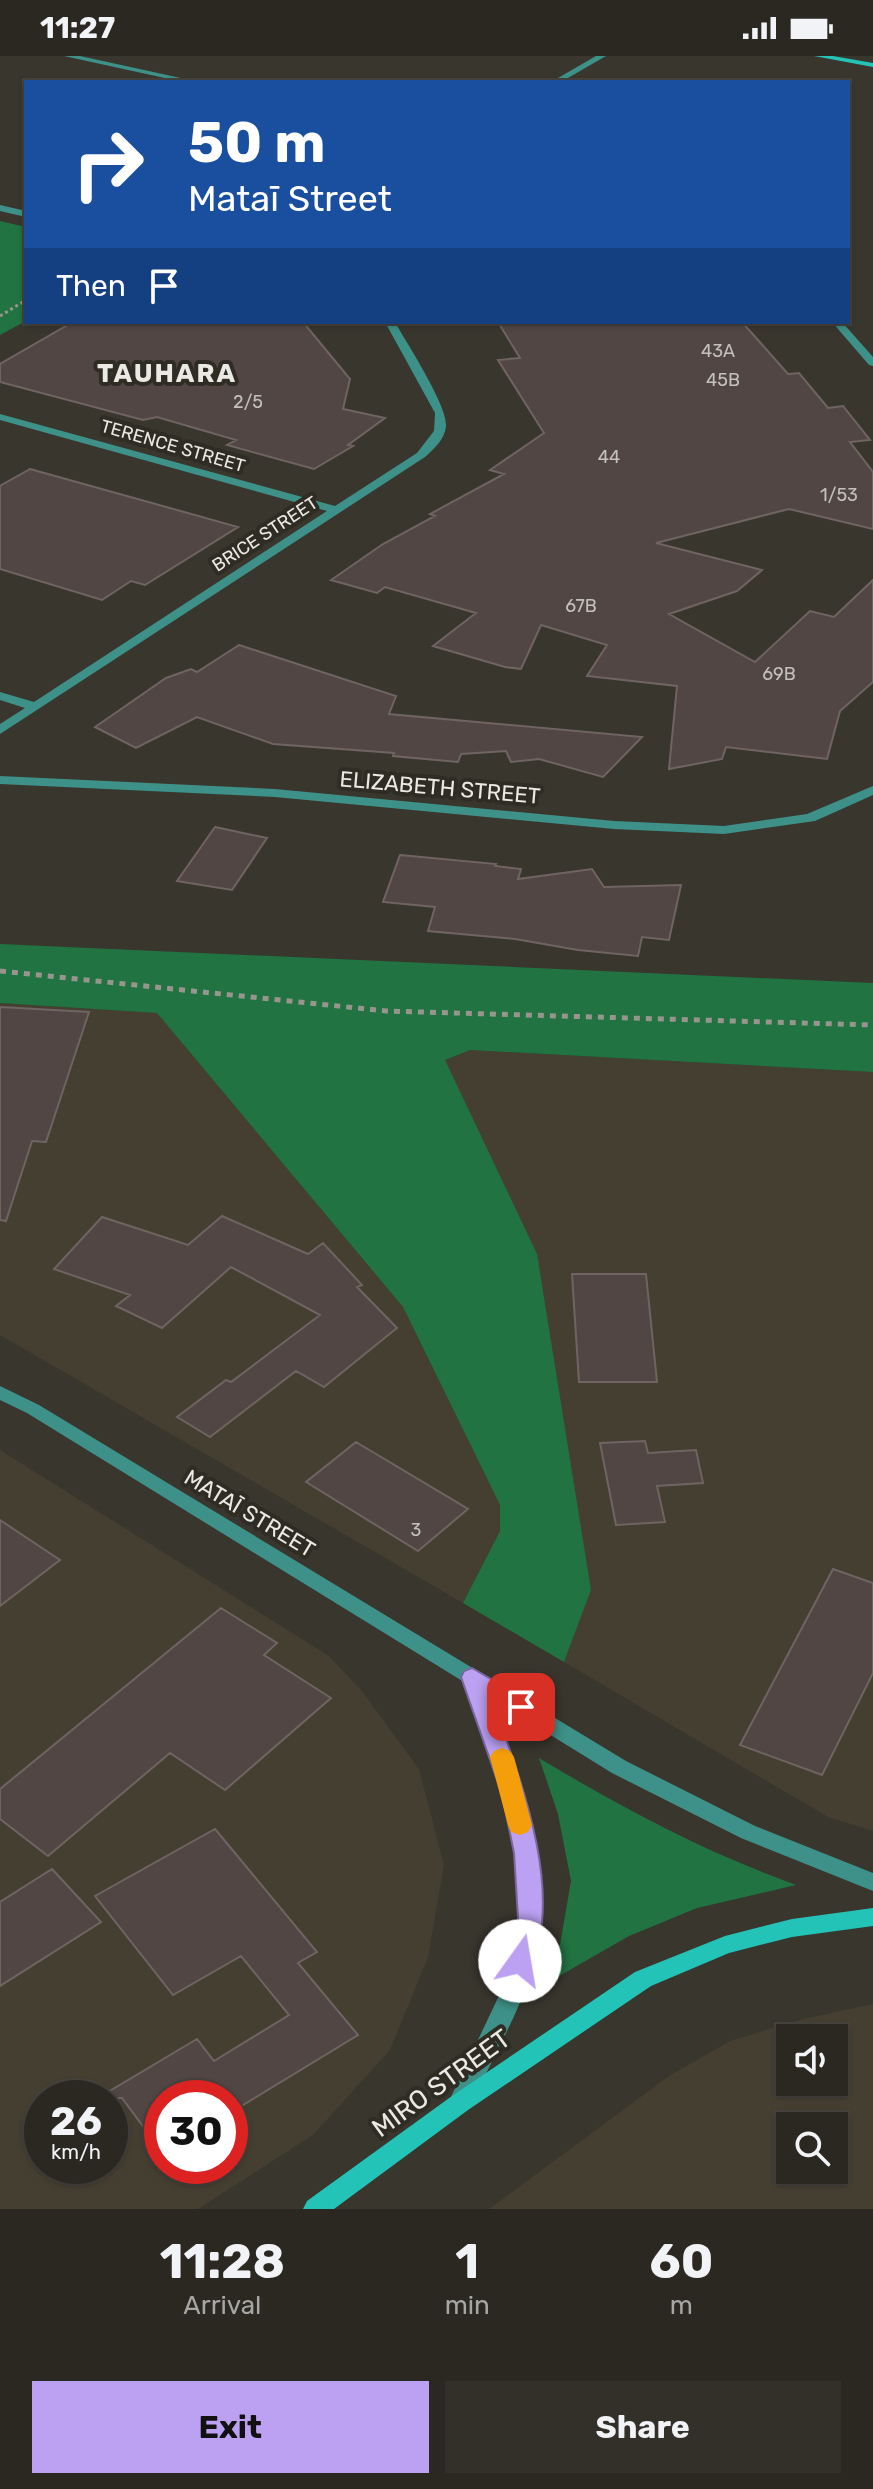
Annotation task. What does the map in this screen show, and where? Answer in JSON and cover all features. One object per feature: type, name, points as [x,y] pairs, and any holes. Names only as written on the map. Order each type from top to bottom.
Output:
[{"type":"street","points":[[68,56],[185,80]]},
{"type":"street","points":[[559,80],[602,56]]},
{"type":"street","points":[[818,56],[873,65]]},
{"type":"street","points":[[0,208],[24,214]]},
{"type":"street","name":"BRICE STREET","points":[[0,730],[421,455],[436,441],[443,429],[440,413],[391,324]]},
{"type":"street","points":[[839,324],[873,363]]},
{"type":"street","name":"TERENCE STREET","points":[[0,417],[335,510]]},
{"type":"street","points":[[0,696],[33,706]]},
{"type":"street","name":"ELIZABETH STREET","points":[[0,780],[275,793],[614,825],[724,830],[810,818],[872,792]]},
{"type":"street","name":"MATAĪ STREET","points":[[0,1392],[47,1417],[619,1767],[748,1832],[873,1882]]},
{"type":"street","points":[[460,2103],[516,1983],[530,1918],[526,1853],[513,1794],[472,1677]]},
{"type":"street","name":"MIRO STREET","points":[[315,2209],[460,2103],[643,1979],[725,1945],[792,1928],[873,1917]]},
{"type":"path","points":[[0,316],[24,301]]},
{"type":"path","points":[[0,971],[386,1011],[873,1025]]},
{"type":"shaded area","points":[[0,1003],[157,1013],[403,1307],[500,1505],[500,1531],[463,1603],[0,1335]]},
{"type":"shaded area","points":[[469,1050],[873,1072],[873,1831],[828,1817],[564,1662],[591,1589],[444,1060]]},
{"type":"shaded area","points":[[0,1450],[329,1656],[361,1690],[419,1769],[444,1865],[428,1957],[390,2050],[313,2135],[248,2177],[248,2080],[144,2080],[144,2184],[237,2184],[198,2209],[0,2209]]},
{"type":"shaded area","points":[[873,2004],[873,2209],[489,2209],[669,2076],[730,2041],[776,2027],[776,2096],[848,2096],[848,2024],[786,2024]]},
{"type":"green space","points":[[0,221],[24,227],[24,322],[0,335]]},
{"type":"green space","points":[[0,944],[873,983],[873,1072],[470,1050],[445,1060],[537,1254],[591,1590],[564,1662],[463,1603],[500,1531],[500,1505],[403,1307],[157,1013],[0,1003]]},
{"type":"green space","points":[[539,1758],[664,1828],[796,1885],[697,1908],[629,1936],[554,1979],[571,1881],[558,1814]]},
{"type":"building","points":[[70,324],[305,324],[350,379],[343,409],[385,418],[348,445],[353,446],[314,469],[227,445],[236,440],[157,417],[143,420],[0,382],[0,364]]},
{"type":"building","points":[[499,324],[744,324],[788,374],[799,373],[828,408],[843,406],[870,440],[850,442],[873,472],[873,529],[789,509],[656,543],[762,570],[737,591],[669,614],[755,662],[810,611],[834,617],[873,580],[873,682],[840,711],[827,759],[726,747],[722,759],[669,769],[677,686],[587,676],[607,645],[541,625],[521,669],[505,667],[433,646],[476,613],[385,587],[377,593],[331,580],[383,544],[435,516],[430,514],[504,474],[490,470],[544,433],[498,360],[520,358]]},
{"type":"building","points":[[30,469],[238,527],[145,585],[131,581],[102,600],[0,569],[0,486]]},
{"type":"building","points":[[239,645],[396,696],[389,714],[642,737],[603,777],[539,759],[511,762],[506,751],[461,754],[458,762],[393,756],[394,753],[273,744],[197,717],[136,748],[95,727],[166,678],[191,669],[197,672]]},
{"type":"building","points":[[215,827],[267,838],[232,890],[177,881]]},
{"type":"building","points":[[400,855],[521,869],[518,879],[592,869],[604,887],[681,885],[669,940],[642,937],[638,956],[578,950],[515,939],[428,931],[435,907],[383,902]]},
{"type":"building","points":[[0,1007],[89,1012],[46,1142],[32,1141],[6,1221],[0,1220]]},
{"type":"building","points":[[222,1216],[308,1254],[323,1243],[362,1285],[357,1287],[397,1328],[324,1387],[296,1371],[210,1437],[177,1417],[226,1380],[231,1382],[320,1315],[231,1267],[162,1328],[116,1306],[130,1295],[54,1269],[102,1217],[188,1245]]},
{"type":"building","points":[[572,1274],[646,1274],[657,1382],[579,1382]]},
{"type":"building","points":[[645,1441],[648,1453],[696,1450],[703,1483],[657,1486],[665,1522],[616,1525],[600,1443]]},
{"type":"building","points":[[356,1442],[468,1509],[418,1551],[306,1482]]},
{"type":"building","points":[[0,1520],[60,1560],[0,1606]]},
{"type":"building","points":[[833,1569],[873,1583],[873,1673],[822,1775],[740,1745]]},
{"type":"building","points":[[221,1608],[277,1643],[264,1655],[331,1698],[225,1790],[170,1753],[48,1856],[0,1819],[0,1789]]},
{"type":"building","points":[[215,1829],[317,1952],[298,1963],[358,2035],[248,2102],[248,2080],[144,2080],[144,2128],[128,2106],[128,2080],[197,2039],[214,2061],[289,2015],[241,1956],[173,1995],[95,1896]]},
{"type":"building","points":[[52,1869],[101,1922],[0,1986],[0,1902]]},
{"type":"slow traffic","points":[[502,1757],[520,1825]]},
{"type":"district","name":"TAUHARA","points":[[167,373]]},
{"type":"route","points":[[520,1961],[530,1918],[526,1853],[497,1740],[472,1677],[521,1707]]}]
